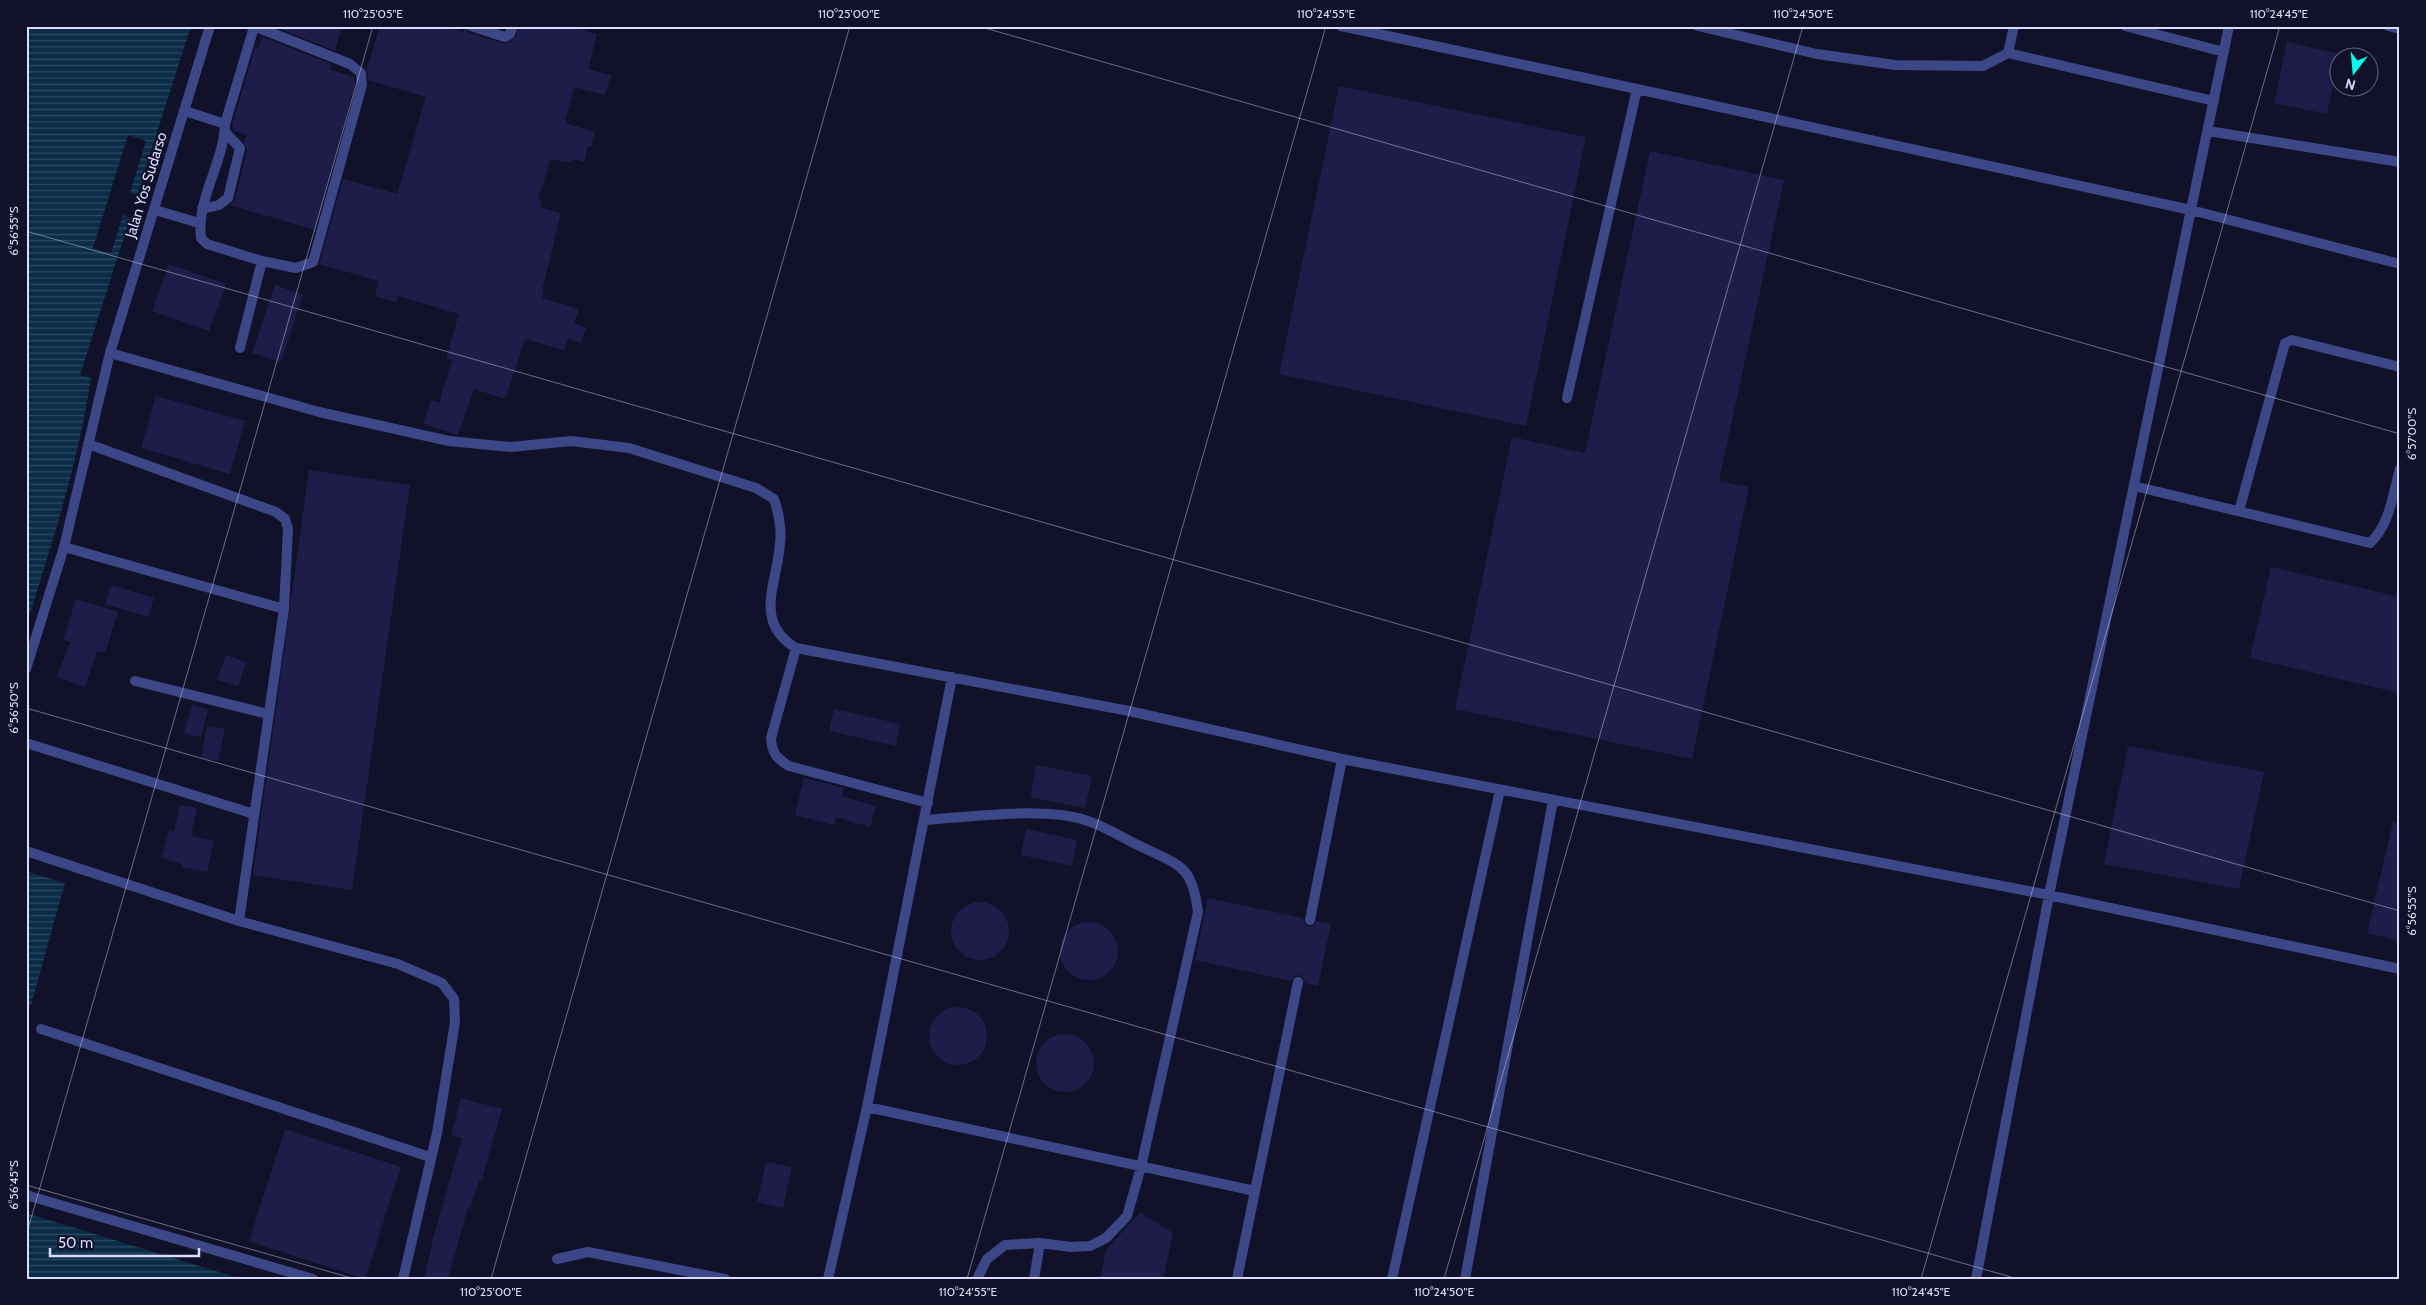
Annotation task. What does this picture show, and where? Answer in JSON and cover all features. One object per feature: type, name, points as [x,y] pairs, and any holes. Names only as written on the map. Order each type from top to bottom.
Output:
[{"type":"street","name":"Jalan Yos Sudarso","points":[[26,669],[64,547],[110,353],[210,26]]},
{"type":"street","points":[[254,26],[350,64],[361,73],[362,85],[313,262],[296,268],[262,261],[207,244],[201,238],[199,223],[202,209],[225,128],[254,26]]},
{"type":"street","points":[[471,26],[504,37],[510,34],[513,26]]},
{"type":"street","points":[[1340,26],[2191,210],[2400,264]]},
{"type":"street","points":[[1698,26],[1817,54],[1894,65],[1982,66],[2008,53],[2214,101]]},
{"type":"street","points":[[2008,53],[2014,26]]},
{"type":"street","points":[[2125,26],[2224,52]]},
{"type":"street","points":[[1976,1279],[2049,895],[2230,26]]},
{"type":"street","points":[[2388,26],[2400,29]]},
{"type":"street","points":[[1567,398],[1637,89]]},
{"type":"street","points":[[185,111],[225,128],[240,148],[228,198],[224,203],[202,209]]},
{"type":"street","points":[[2208,131],[2400,162]]},
{"type":"street","points":[[155,210],[199,223]]},
{"type":"street","points":[[240,348],[262,261]]},
{"type":"street","points":[[2239,511],[2285,343],[2292,340],[2400,367]]},
{"type":"street","points":[[110,353],[319,412],[449,440],[511,447],[571,441],[628,448],[756,488],[774,499],[780,517],[780,545],[774,572],[770,616],[780,636],[796,648],[1129,711],[1342,759],[2049,895],[2400,969]]},
{"type":"street","points":[[88,444],[276,512],[285,520],[288,529],[284,610],[239,921]]},
{"type":"street","points":[[2134,486],[2370,543],[2378,535],[2384,524],[2400,469]]},
{"type":"street","points":[[64,547],[284,610]]},
{"type":"street","points":[[796,648],[771,738],[772,752],[778,759],[789,766],[928,803]]},
{"type":"street","points":[[828,1279],[868,1107],[952,677]]},
{"type":"street","points":[[135,681],[268,714]]},
{"type":"street","points":[[26,742],[254,814]]},
{"type":"street","points":[[1310,920],[1342,759]]},
{"type":"street","points":[[1392,1279],[1500,790]]},
{"type":"street","points":[[1465,1279],[1553,800]]},
{"type":"street","points":[[924,820],[1043,813],[1087,820],[1176,864],[1189,875],[1195,893],[1198,912],[1141,1167],[1127,1216],[1106,1238],[1090,1246],[1071,1247],[1040,1243],[1005,1246],[987,1259],[977,1279]]},
{"type":"street","points":[[26,851],[239,921],[398,964],[442,983],[454,999],[455,1022],[446,1083],[403,1279]]},
{"type":"street","points":[[1237,1279],[1298,982]]},
{"type":"street","points":[[41,1029],[430,1158]]},
{"type":"street","points":[[868,1107],[1255,1191]]},
{"type":"street","points":[[26,1195],[313,1279]]},
{"type":"street","points":[[1034,1279],[1040,1243]]},
{"type":"street","points":[[558,1260],[588,1252],[725,1279]]},
{"type":"water","points":[[26,26],[191,26],[137,195],[130,193],[146,141],[128,135],[93,248],[111,253],[123,215],[130,218],[80,375],[91,378],[86,410],[55,534],[26,626]]},
{"type":"water","points":[[26,871],[65,883],[31,1005],[26,1004]]},
{"type":"water","points":[[26,1213],[242,1279],[26,1279]]},
{"type":"building","points":[[273,26],[342,26],[335,51]]},
{"type":"building","points":[[380,26],[440,26],[464,32],[464,27],[469,33],[505,44],[516,37],[520,26],[569,26],[597,34],[588,69],[611,75],[605,95],[574,87],[565,123],[595,132],[591,147],[588,146],[584,162],[572,159],[571,163],[551,159],[538,199],[542,200],[540,207],[561,213],[542,291],[544,292],[542,298],[579,309],[574,323],[586,328],[581,343],[568,338],[564,350],[525,339],[505,399],[474,389],[458,435],[423,424],[431,400],[439,403],[452,360],[446,358],[459,314],[398,296],[397,302],[375,296],[379,281],[319,264],[343,179],[397,194],[426,97],[368,80],[367,69]]},
{"type":"building","points":[[262,37],[331,64],[330,70],[354,77],[355,84],[315,230],[230,205],[235,200],[247,149],[244,143],[247,135],[234,131],[232,125],[255,47],[259,48]]},
{"type":"building","points":[[2287,42],[2328,51],[2328,98],[2330,98],[2327,114],[2274,103]]},
{"type":"building","points":[[1339,86],[1586,137],[1526,426],[1279,374]]},
{"type":"building","points":[[1650,151],[1784,180],[1719,481],[1749,487],[1692,759],[1455,709],[1512,437],[1585,453]]},
{"type":"building","points":[[169,264],[226,284],[209,331],[152,311]]},
{"type":"building","points":[[275,285],[303,295],[281,362],[252,353]]},
{"type":"building","points":[[156,396],[245,421],[230,474],[141,448]]},
{"type":"building","points":[[309,470],[410,485],[352,890],[253,875]]},
{"type":"building","points":[[2271,567],[2400,597],[2400,693],[2250,658]]},
{"type":"building","points":[[111,585],[154,598],[148,617],[105,604]]},
{"type":"building","points":[[76,599],[118,612],[105,653],[97,651],[85,687],[57,677],[70,642],[63,640]]},
{"type":"building","points":[[226,655],[246,662],[238,686],[217,680]]},
{"type":"building","points":[[192,705],[208,709],[201,737],[184,733]]},
{"type":"building","points":[[834,709],[900,724],[896,746],[829,731]]},
{"type":"building","points":[[207,726],[225,729],[218,761],[201,758]]},
{"type":"building","points":[[2128,746],[2264,772],[2239,889],[2104,864]]},
{"type":"building","points":[[1036,765],[1092,776],[1085,808],[1030,797]]},
{"type":"building","points":[[804,778],[844,788],[842,796],[876,806],[870,827],[836,817],[834,825],[795,815]]},
{"type":"building","points":[[180,805],[197,808],[191,836],[214,841],[207,872],[181,867],[182,864],[161,858],[169,830],[174,832]]},
{"type":"building","points":[[2393,822],[2400,823],[2400,941],[2367,933]]},
{"type":"building","points":[[1026,829],[1077,840],[1072,866],[1021,855]]},
{"type":"building","points":[[1208,898],[1303,918],[1304,923],[1308,927],[1313,926],[1317,921],[1331,924],[1318,986],[1305,983],[1300,975],[1295,976],[1291,981],[1195,960]]},
{"type":"building","points":[[980,902],[991,904],[1004,915],[1009,931],[1007,942],[996,955],[980,960],[969,958],[956,947],[951,931],[953,920],[964,907]]},
{"type":"building","points":[[1089,922],[1100,924],[1113,935],[1118,951],[1116,962],[1105,975],[1089,980],[1078,978],[1065,967],[1060,951],[1062,940],[1073,927]]},
{"type":"building","points":[[958,1007],[969,1009],[982,1020],[987,1036],[985,1047],[974,1060],[958,1065],[947,1063],[934,1052],[929,1036],[931,1025],[942,1012]]},
{"type":"building","points":[[1065,1034],[1076,1036],[1086,1042],[1092,1052],[1094,1063],[1092,1074],[1086,1084],[1076,1090],[1065,1092],[1054,1090],[1044,1084],[1038,1074],[1036,1063],[1038,1052],[1044,1042],[1054,1036]]},
{"type":"building","points":[[461,1098],[502,1109],[481,1182],[479,1181],[470,1208],[468,1207],[448,1279],[424,1279],[434,1235],[462,1138],[451,1135]]},
{"type":"building","points":[[285,1129],[401,1167],[365,1279],[249,1241]]},
{"type":"building","points":[[766,1162],[792,1167],[783,1208],[757,1202]]},
{"type":"building","points":[[1140,1212],[1173,1233],[1163,1279],[1100,1279],[1106,1250]]}]
